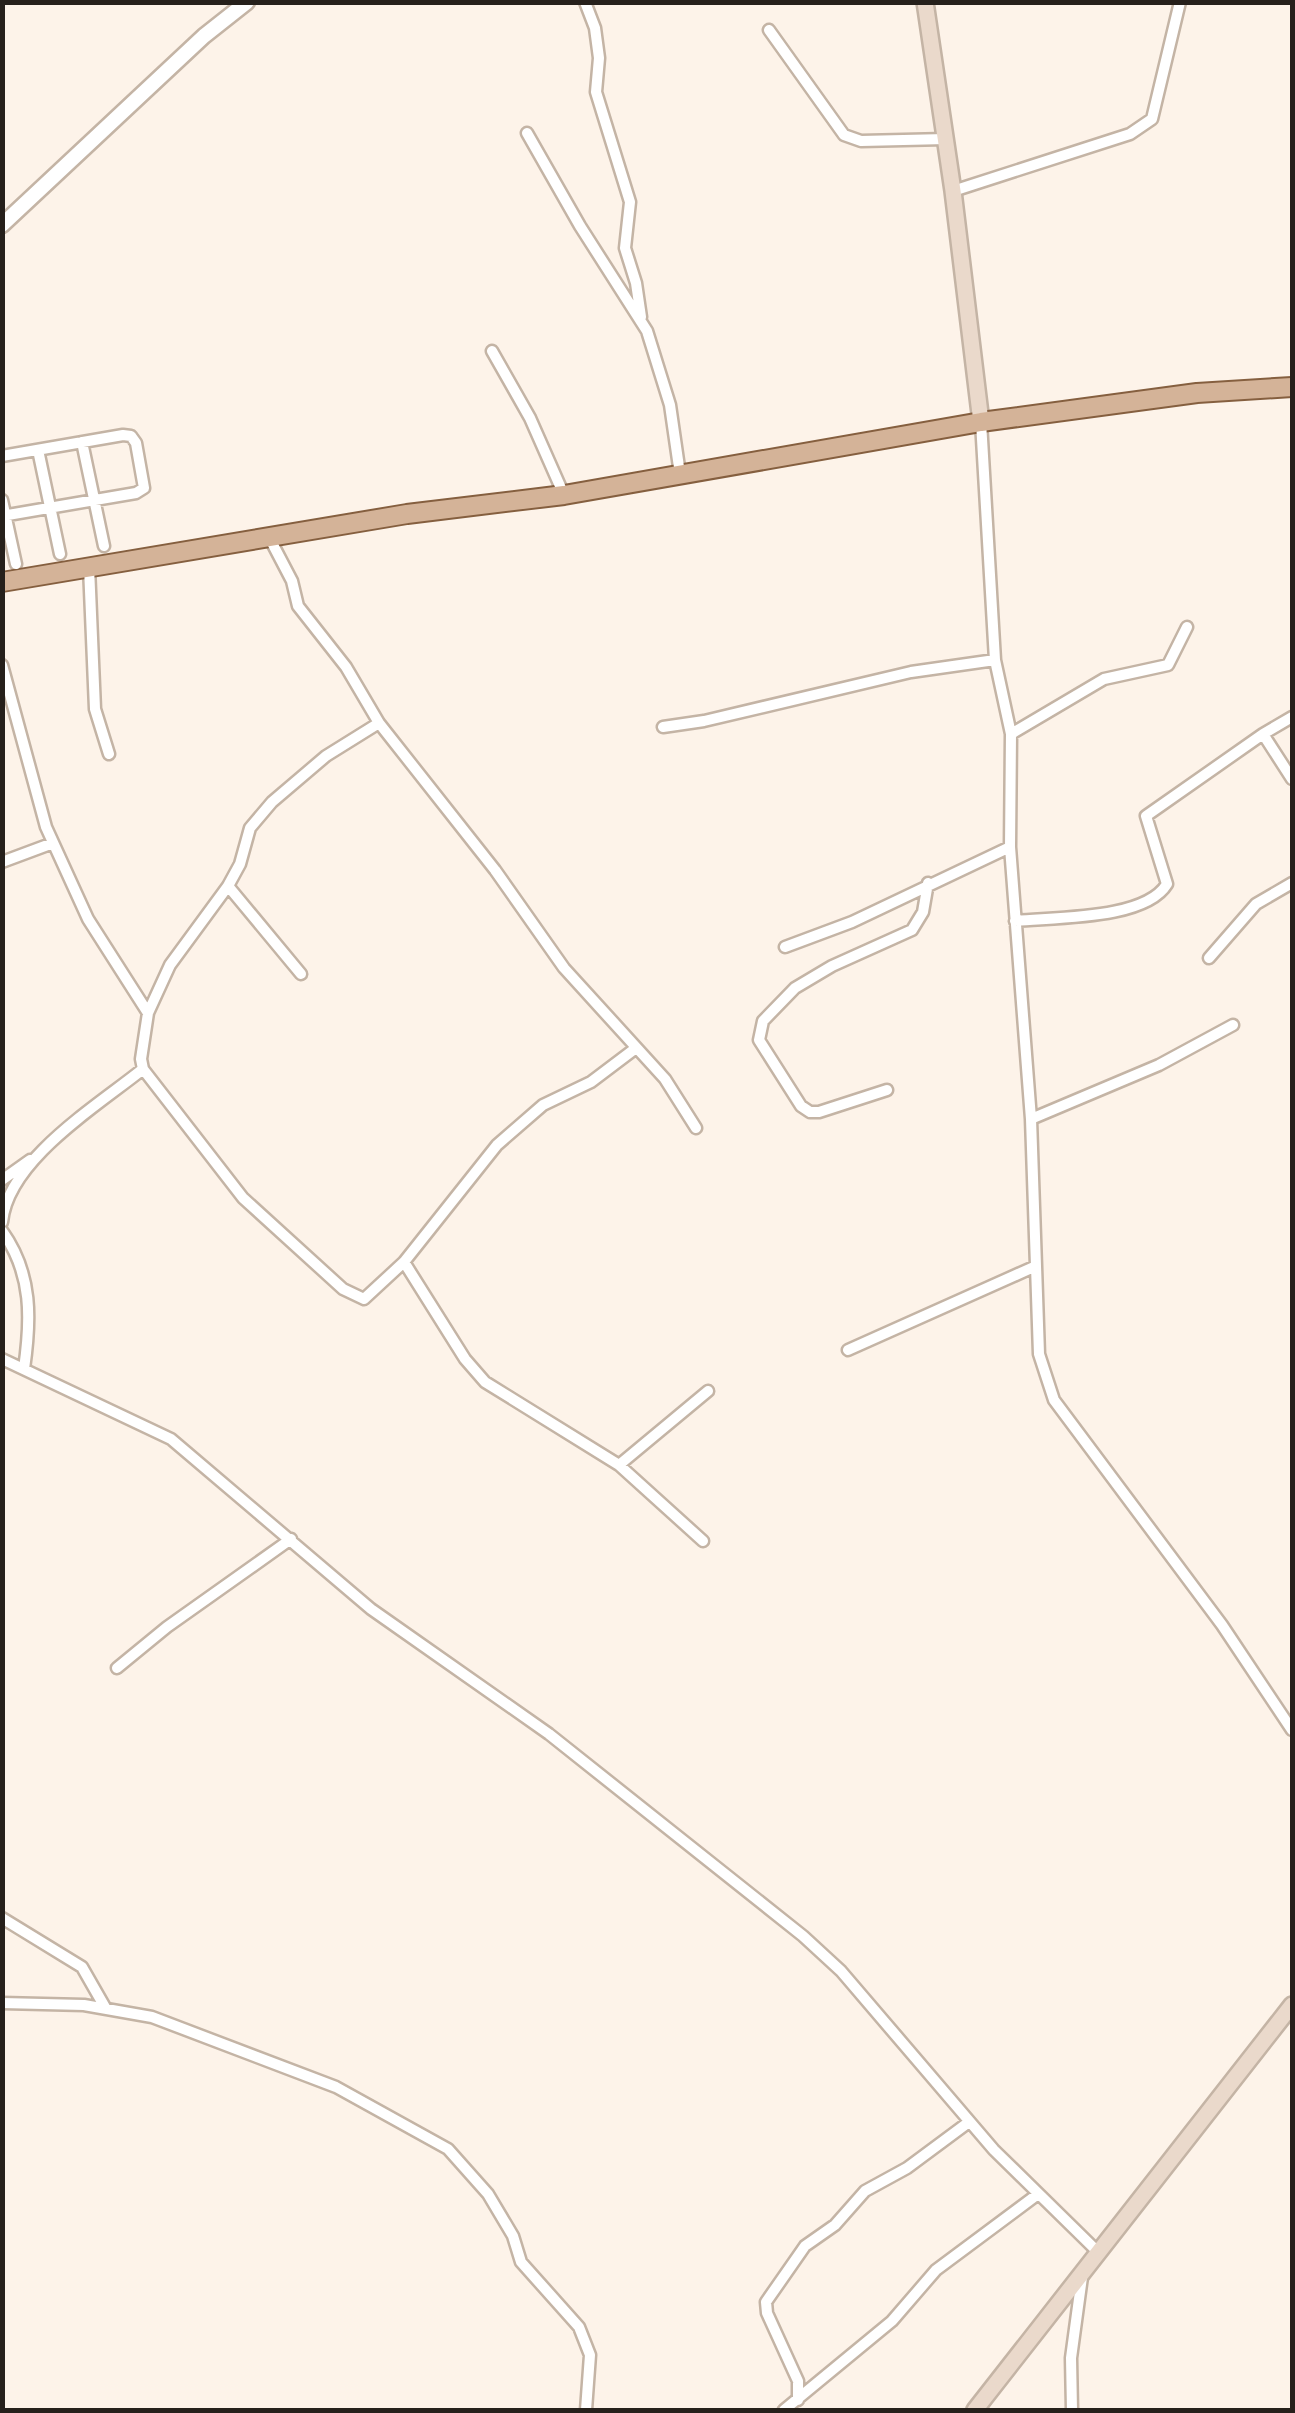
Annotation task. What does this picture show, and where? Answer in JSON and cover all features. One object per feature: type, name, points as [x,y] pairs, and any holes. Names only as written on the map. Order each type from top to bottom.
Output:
[{"type":"main road","points":[[925,2],[982,422]]},
{"type":"main road","points":[[2,582],[406,514],[564,495],[982,422],[1197,393],[1292,387]]},
{"type":"main road","points":[[976,2410],[1292,2006]]},
{"type":"street","points":[[2,225],[204,36],[247,2]]},
{"type":"street","points":[[585,2],[595,28],[599,58],[596,92],[630,202],[625,248],[636,282],[642,322]]},
{"type":"street","points":[[953,191],[1130,134],[1152,119],[1180,2]]},
{"type":"street","points":[[769,30],[844,135],[861,141],[946,140]]},
{"type":"street","points":[[527,133],[580,226],[642,322],[662,372],[680,474]]},
{"type":"street","points":[[492,351],[530,418],[564,495]]},
{"type":"street","points":[[982,422],[995,660],[1011,734],[1010,846],[1031,1119],[1039,1354],[1054,1400],[1222,1625],[1292,1730]]},
{"type":"street","points":[[2,456],[123,434],[136,443],[144,488],[136,494],[4,516]]},
{"type":"street","points":[[82,442],[104,546]]},
{"type":"street","points":[[38,450],[60,554]]},
{"type":"street","points":[[2,500],[16,564]]},
{"type":"street","points":[[269,537],[292,581],[298,606],[346,667],[379,724],[495,870],[564,968],[665,1078],[696,1128]]},
{"type":"street","points":[[88,568],[95,708],[109,754]]},
{"type":"street","points":[[1011,734],[1104,679],[1168,665],[1187,627]]},
{"type":"street","points":[[663,727],[723,717],[912,672],[995,660]]},
{"type":"street","points":[[2,665],[46,827],[88,919],[148,1014]]},
{"type":"street","points":[[1016,922],[1128,910],[1160,896],[1167,884],[1146,816],[1292,716]]},
{"type":"street","points":[[379,724],[326,756],[272,802],[250,828],[240,864],[228,886],[170,965],[148,1014],[143,1069],[242,1198],[343,1289],[364,1299],[404,1262],[498,1145],[542,1105],[591,1082],[636,1048]]},
{"type":"street","points":[[1263,734],[1292,779]]},
{"type":"street","points":[[2,862],[54,843]]},
{"type":"street","points":[[785,947],[852,922],[1010,846]]},
{"type":"street","points":[[1208,958],[1256,904],[1292,883]]},
{"type":"street","points":[[887,1090],[810,1112],[801,1106],[758,1033],[763,1021],[795,988],[832,966],[912,930],[923,912],[928,884]]},
{"type":"street","points":[[228,886],[301,974]]},
{"type":"street","points":[[1031,1119],[1159,1065],[1233,1025]]},
{"type":"street","points":[[2,1180],[143,1069]]},
{"type":"street","points":[[2,1222],[4,1206],[34,1158]]},
{"type":"street","points":[[2,1231],[13,1245],[30,1299],[24,1369]]},
{"type":"street","points":[[404,1262],[464,1359],[485,1382],[619,1466],[703,1541]]},
{"type":"street","points":[[848,1350],[1036,1266]]},
{"type":"street","points":[[2,1359],[171,1439],[371,1609],[549,1734],[803,1936],[841,1971],[970,2122],[1099,2253]]},
{"type":"street","points":[[619,1466],[708,1391]]},
{"type":"street","points":[[117,1668],[167,1627],[291,1539]]},
{"type":"street","points":[[2,1918],[82,1967],[106,2009]]},
{"type":"street","points":[[2,2003],[84,2004],[152,2018],[336,2088],[448,2149],[488,2194],[512,2236],[521,2262],[579,2328],[590,2356],[586,2410]]},
{"type":"street","points":[[798,2400],[798,2381],[767,2313],[766,2302],[773,2290],[805,2246],[835,2225],[865,2191],[907,2168],[970,2122]]},
{"type":"street","points":[[784,2410],[892,2321],[936,2270],[1038,2194]]},
{"type":"street","points":[[1072,2410],[1071,2358],[1082,2275]]}]
